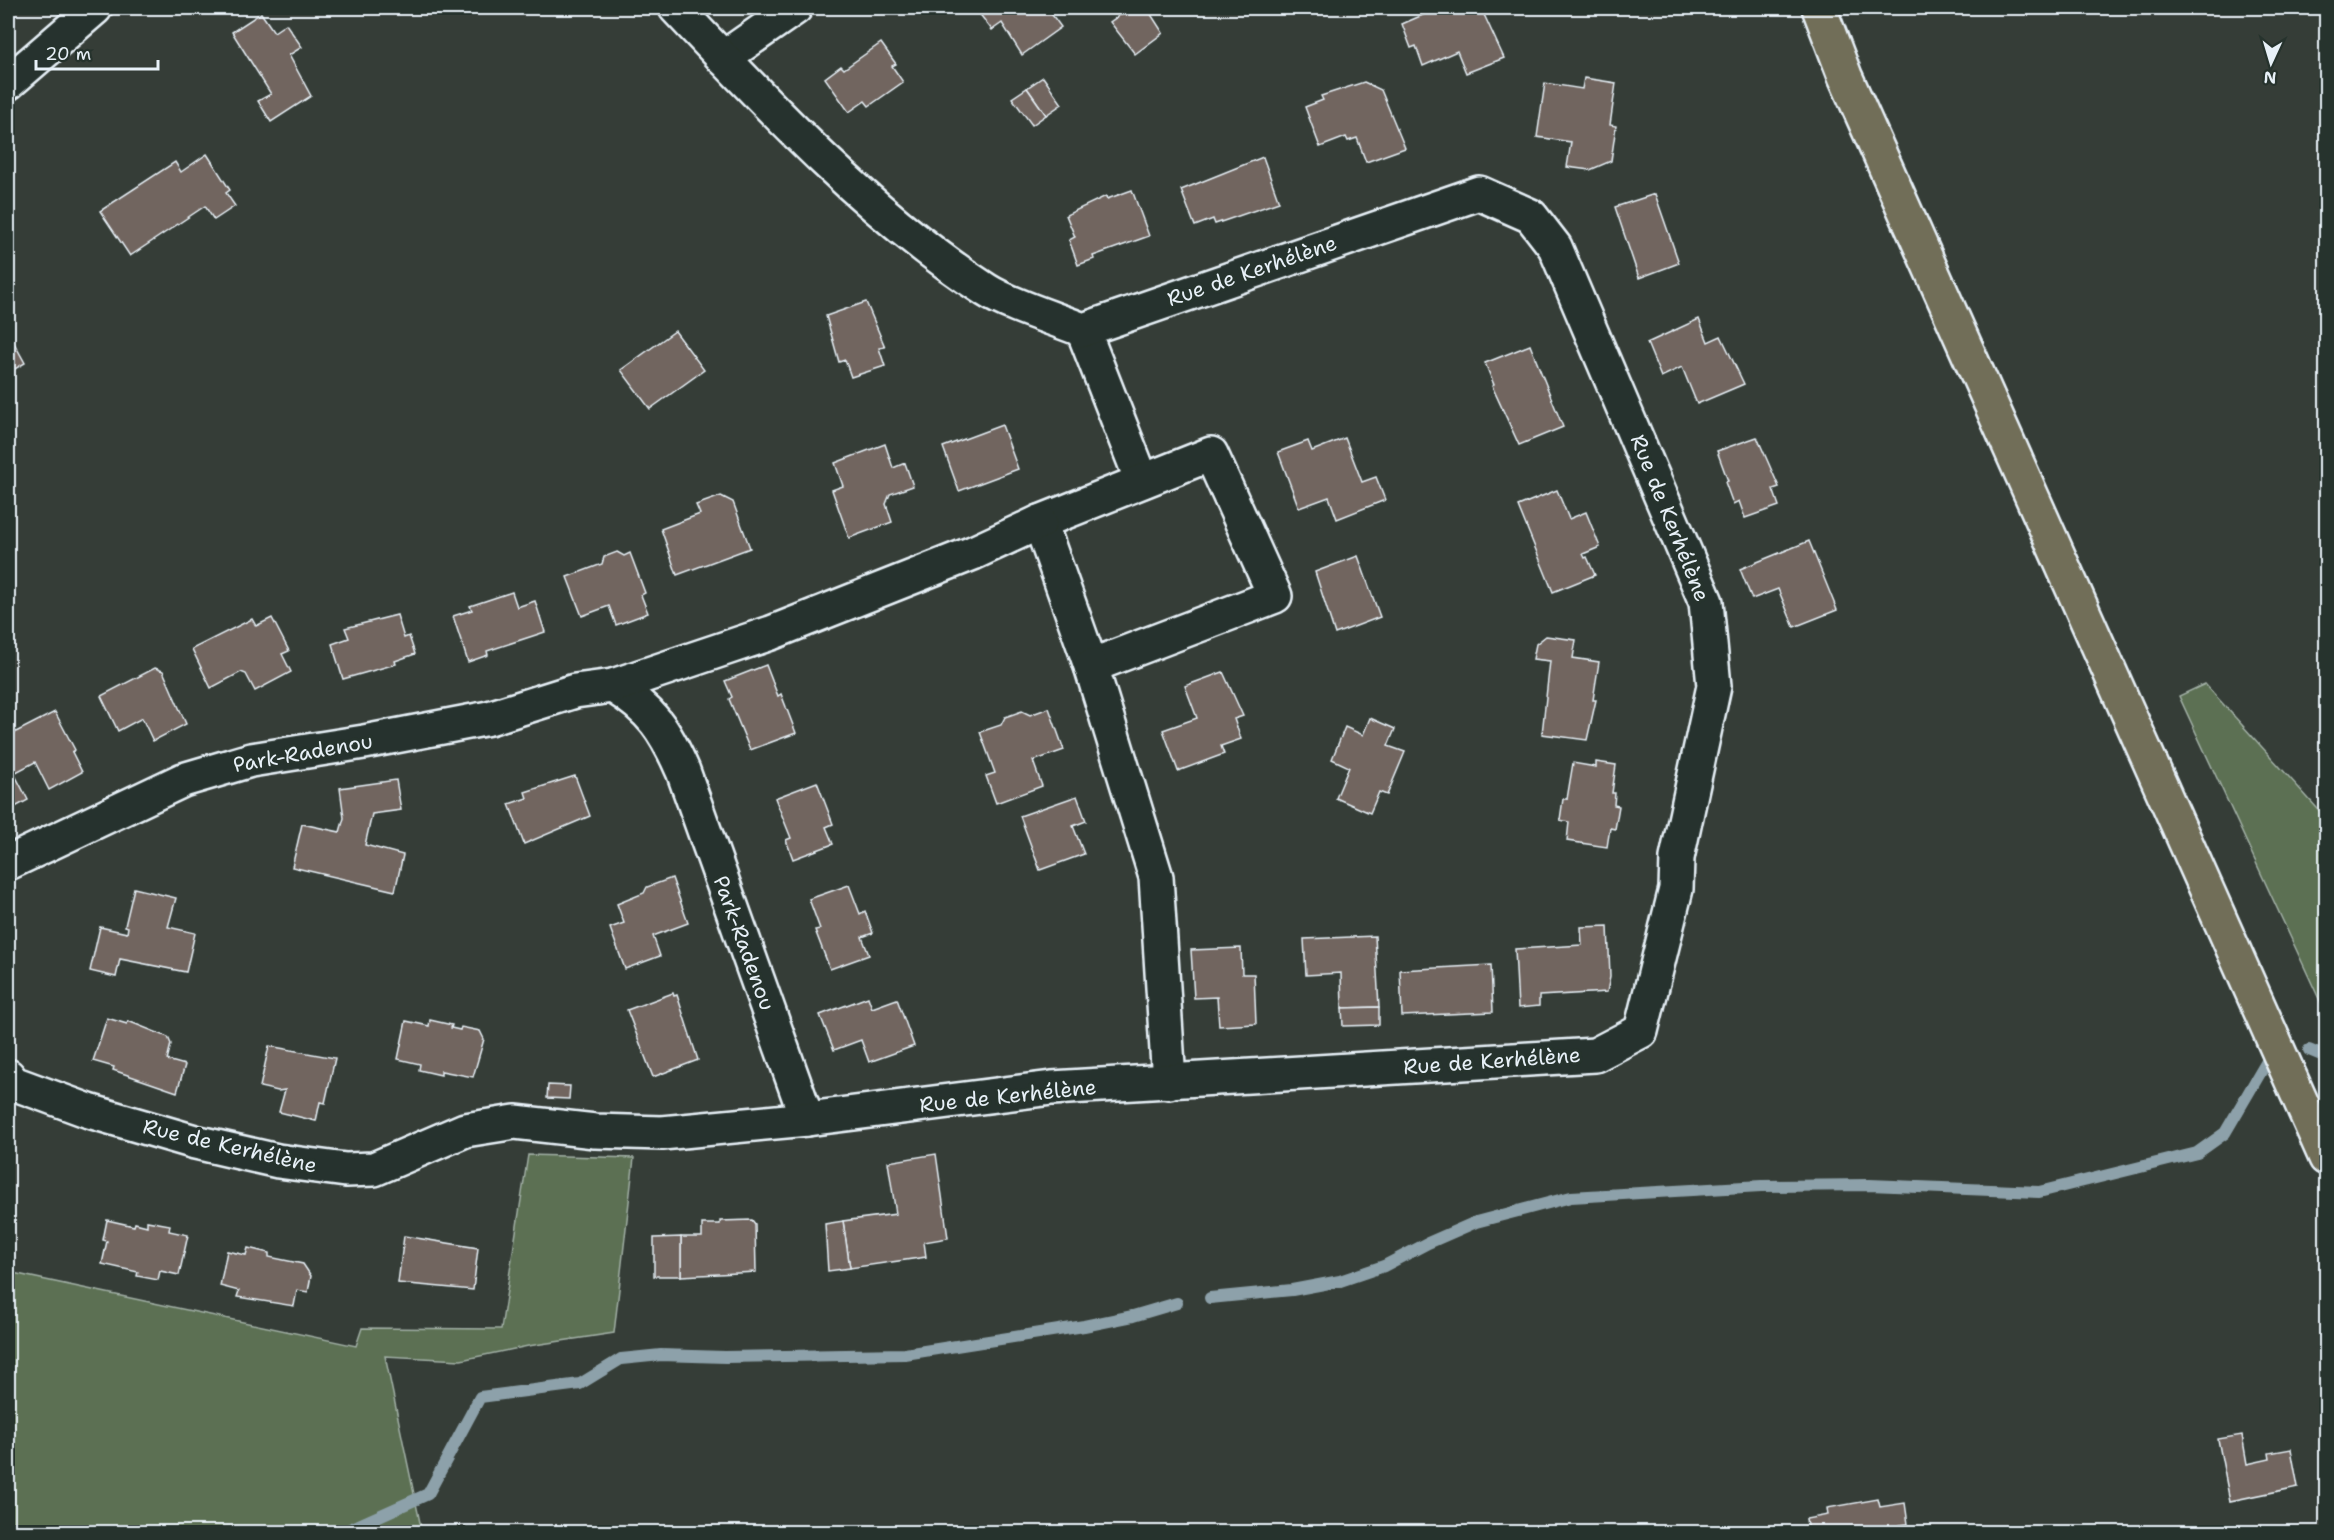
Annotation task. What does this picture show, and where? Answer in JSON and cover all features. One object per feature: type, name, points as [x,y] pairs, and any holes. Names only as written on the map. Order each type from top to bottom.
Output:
[{"type":"main road","points":[[1800,8],[1845,76]]},
{"type":"main road","points":[[1819,8],[1845,76],[2326,1158]]},
{"type":"main road","points":[[1830,8],[1845,76]]},
{"type":"street","points":[[8,82],[95,8]]},
{"type":"street","points":[[676,8],[723,58],[880,212],[987,291],[1083,330],[1142,481]]},
{"type":"street","points":[[723,58],[795,8]]},
{"type":"street","name":"Rue de Kerhélène","points":[[8,1076],[13,1083],[89,1111],[195,1142],[288,1163],[346,1170],[374,1169],[465,1130],[515,1122],[629,1134],[662,1133],[807,1119],[1052,1088],[1595,1055],[1641,1031],[1676,889],[1677,858],[1714,686],[1706,602],[1555,247],[1531,216],[1479,193],[1083,330]]},
{"type":"street","name":"Park-Radenou","points":[[8,863],[183,780],[240,763],[489,718],[575,691],[613,686],[763,636],[963,557],[1040,522],[1211,454],[1275,596],[1090,666]]},
{"type":"street","points":[[1040,522],[1090,666],[1156,877],[1169,1082]]},
{"type":"street","name":"Park-Radenou","points":[[613,686],[645,708],[666,734],[683,771],[807,1119]]},
{"type":"green space","points":[[2205,684],[2326,818],[2326,1014],[2179,696]]},
{"type":"green space","points":[[528,1155],[634,1158],[614,1333],[528,1346],[461,1360],[385,1356],[422,1532],[8,1532],[8,1272],[356,1346],[362,1328],[501,1329]]},
{"type":"building","points":[[975,8],[1047,8],[1061,27],[1022,55],[1002,23],[992,30]]},
{"type":"building","points":[[1130,8],[1147,8],[1163,33],[1135,54],[1110,22]]},
{"type":"building","points":[[1439,8],[1457,8],[1459,12],[1481,8],[1504,58],[1466,73],[1457,51],[1423,66],[1416,46],[1411,48],[1402,24]]},
{"type":"building","points":[[261,13],[274,32],[286,24],[302,47],[289,55],[311,96],[271,122],[258,101],[271,94],[232,32]]},
{"type":"building","points":[[881,43],[896,64],[892,66],[903,82],[869,106],[865,101],[849,112],[825,78],[841,66],[844,69]]},
{"type":"building","points":[[1043,77],[1062,104],[1046,115],[1027,88]]},
{"type":"building","points":[[1584,78],[1616,83],[1610,125],[1616,126],[1611,161],[1590,170],[1567,167],[1571,142],[1537,137],[1545,83],[1582,89]]},
{"type":"building","points":[[1364,82],[1381,90],[1405,148],[1366,162],[1357,138],[1348,141],[1346,137],[1320,147],[1305,107],[1323,100],[1321,96]]},
{"type":"building","points":[[1027,88],[1046,115],[1032,125],[1012,98]]},
{"type":"building","points":[[207,154],[230,190],[226,193],[235,206],[214,220],[205,206],[130,256],[100,211],[175,162],[181,172]]},
{"type":"building","points":[[1263,157],[1279,202],[1215,224],[1213,219],[1195,226],[1181,190]]},
{"type":"building","points":[[1132,190],[1149,236],[1093,256],[1094,259],[1078,265],[1069,240],[1075,237],[1066,215],[1106,196],[1107,199]]},
{"type":"building","points":[[1655,194],[1679,263],[1639,278],[1615,207]]},
{"type":"building","points":[[866,302],[885,347],[879,348],[885,366],[851,377],[845,360],[839,362],[826,316]]},
{"type":"building","points":[[1699,319],[1708,342],[1721,336],[1744,384],[1697,404],[1682,367],[1661,377],[1647,343]]},
{"type":"building","points":[[675,331],[704,370],[650,409],[621,370]]},
{"type":"building","points":[[8,332],[25,363],[8,373]]},
{"type":"building","points":[[1530,345],[1563,427],[1519,445],[1492,386],[1494,385],[1485,363]]},
{"type":"building","points":[[1002,425],[1018,469],[959,491],[943,447]]},
{"type":"building","points":[[1757,437],[1779,487],[1773,489],[1779,506],[1745,518],[1739,501],[1733,504],[1725,482],[1728,481],[1717,451]]},
{"type":"building","points":[[1345,438],[1362,482],[1376,477],[1385,500],[1337,519],[1329,497],[1299,508],[1278,452],[1308,441],[1312,451]]},
{"type":"building","points":[[885,444],[893,468],[905,463],[913,486],[890,494],[886,504],[892,522],[849,538],[832,490],[843,486],[835,463]]},
{"type":"building","points":[[1557,490],[1569,519],[1586,512],[1600,547],[1583,554],[1585,558],[1587,557],[1595,575],[1553,592],[1518,506]]},
{"type":"building","points":[[721,496],[733,502],[750,548],[677,575],[661,529],[700,514],[696,505]]},
{"type":"building","points":[[1809,541],[1837,610],[1794,627],[1778,589],[1752,599],[1740,569]]},
{"type":"building","points":[[617,552],[624,556],[630,553],[645,593],[641,595],[648,613],[616,625],[609,606],[582,616],[567,577],[602,564],[604,557]]},
{"type":"building","points":[[1358,556],[1380,617],[1335,634],[1315,572]]},
{"type":"building","points":[[512,592],[517,607],[535,601],[545,632],[487,651],[488,655],[468,662],[453,616],[472,610],[470,606]]},
{"type":"building","points":[[397,615],[404,638],[409,636],[415,654],[395,661],[396,664],[343,679],[332,644],[349,638],[345,628]]},
{"type":"building","points":[[272,618],[289,651],[282,654],[291,672],[255,691],[246,674],[241,672],[211,688],[192,649],[252,619],[256,626]]},
{"type":"building","points":[[1546,636],[1576,640],[1573,658],[1599,662],[1593,700],[1596,700],[1587,740],[1542,734],[1550,661],[1533,659],[1536,644]]},
{"type":"building","points":[[766,665],[778,696],[781,694],[796,733],[750,750],[729,699],[732,697],[725,681]]},
{"type":"building","points":[[155,668],[163,671],[186,724],[153,741],[142,718],[118,731],[101,696]]},
{"type":"building","points":[[1223,672],[1243,716],[1234,719],[1241,739],[1221,746],[1224,754],[1178,771],[1163,730],[1197,718],[1185,686]]},
{"type":"building","points":[[1049,708],[1064,750],[1033,761],[1042,786],[996,803],[986,776],[995,773],[980,732],[1001,725],[1005,717],[1022,711],[1030,715]]},
{"type":"building","points":[[55,712],[75,750],[72,752],[82,772],[49,790],[35,762],[14,773],[28,800],[8,811],[8,736]]},
{"type":"building","points":[[1370,718],[1395,729],[1388,746],[1405,752],[1387,795],[1379,792],[1370,813],[1336,798],[1349,767],[1332,759],[1345,727],[1363,735]]},
{"type":"building","points":[[1596,762],[1616,765],[1612,793],[1615,793],[1614,805],[1619,806],[1615,829],[1610,828],[1607,847],[1567,841],[1569,822],[1560,820],[1563,799],[1567,799],[1573,763],[1596,767]]},
{"type":"building","points":[[575,776],[590,816],[524,844],[509,804],[527,798],[525,792]]},
{"type":"building","points":[[396,780],[401,810],[372,814],[365,845],[403,855],[395,891],[292,867],[302,824],[340,832],[344,818],[340,788]]},
{"type":"building","points":[[817,782],[833,824],[826,827],[833,844],[793,859],[786,840],[791,838],[775,798]]},
{"type":"building","points":[[1077,796],[1086,821],[1073,826],[1084,854],[1040,870],[1020,816]]},
{"type":"building","points":[[672,878],[688,923],[653,936],[660,956],[625,969],[610,928],[624,923],[617,904],[644,893],[647,887]]},
{"type":"building","points":[[849,885],[860,914],[865,911],[873,933],[862,937],[869,955],[830,969],[815,930],[820,929],[809,899]]},
{"type":"building","points":[[134,888],[176,898],[168,927],[195,933],[186,972],[120,959],[116,977],[90,971],[100,927],[127,933],[128,927],[125,926]]},
{"type":"building","points":[[1608,926],[1610,977],[1607,992],[1539,996],[1539,1006],[1518,1008],[1515,949],[1582,945],[1581,927]]},
{"type":"building","points":[[1375,936],[1379,1007],[1342,1008],[1341,973],[1306,975],[1304,939]]},
{"type":"building","points":[[1241,948],[1242,974],[1254,974],[1256,1024],[1219,1026],[1217,997],[1194,998],[1191,950]]},
{"type":"building","points":[[1491,965],[1493,1012],[1402,1016],[1400,970]]},
{"type":"building","points":[[673,993],[674,996],[677,995],[698,1060],[653,1077],[627,1010]]},
{"type":"building","points":[[868,997],[872,1008],[897,999],[914,1046],[869,1062],[861,1040],[834,1050],[820,1015]]},
{"type":"building","points":[[1379,1007],[1379,1025],[1343,1026],[1342,1008]]},
{"type":"building","points":[[107,1018],[127,1024],[128,1021],[168,1037],[171,1044],[167,1060],[185,1065],[177,1092],[93,1061]]},
{"type":"building","points":[[430,1020],[452,1025],[451,1028],[460,1030],[461,1027],[480,1031],[484,1039],[473,1077],[441,1071],[441,1075],[419,1070],[420,1064],[398,1059],[406,1021],[429,1026]]},
{"type":"building","points":[[269,1046],[335,1058],[325,1103],[320,1102],[316,1121],[279,1112],[285,1090],[278,1091],[260,1087]]},
{"type":"building","points":[[548,1085],[570,1086],[569,1099],[547,1098]]},
{"type":"building","points":[[936,1154],[948,1238],[924,1242],[926,1257],[850,1268],[843,1221],[896,1214],[888,1162]]},
{"type":"building","points":[[107,1220],[134,1226],[135,1223],[147,1226],[147,1221],[170,1225],[169,1231],[188,1235],[179,1275],[160,1271],[158,1280],[137,1276],[138,1272],[102,1264],[107,1241],[103,1240]]},
{"type":"building","points":[[752,1220],[755,1224],[756,1272],[681,1276],[681,1237],[702,1237],[702,1224]]},
{"type":"building","points":[[843,1221],[850,1268],[828,1271],[825,1224]]},
{"type":"building","points":[[404,1236],[478,1248],[473,1290],[398,1283]]},
{"type":"building","points":[[681,1237],[681,1276],[654,1276],[654,1238]]},
{"type":"building","points":[[248,1248],[269,1253],[269,1257],[303,1264],[311,1276],[308,1292],[297,1290],[294,1306],[237,1297],[239,1291],[220,1286],[227,1251],[246,1255]]},
{"type":"building","points":[[2242,1435],[2247,1464],[2270,1459],[2269,1453],[2291,1449],[2298,1487],[2230,1501],[2218,1439]]},
{"type":"building","points":[[1878,1499],[1880,1507],[1905,1503],[1908,1524],[1900,1525],[1901,1532],[1808,1532],[1806,1519],[1828,1515],[1827,1508]]},
{"type":"waterway","points":[[2309,1050],[2326,1057]]},
{"type":"waterway","points":[[1210,1298],[1292,1290],[1340,1281],[1384,1266],[1476,1222],[1571,1197],[1761,1186],[1870,1185],[2039,1192],[2197,1153],[2225,1133],[2273,1051]]},
{"type":"waterway","points":[[350,1529],[428,1494],[480,1397],[580,1384],[621,1359],[661,1355],[725,1357],[905,1354],[1084,1326],[1133,1316],[1177,1303]]}]
